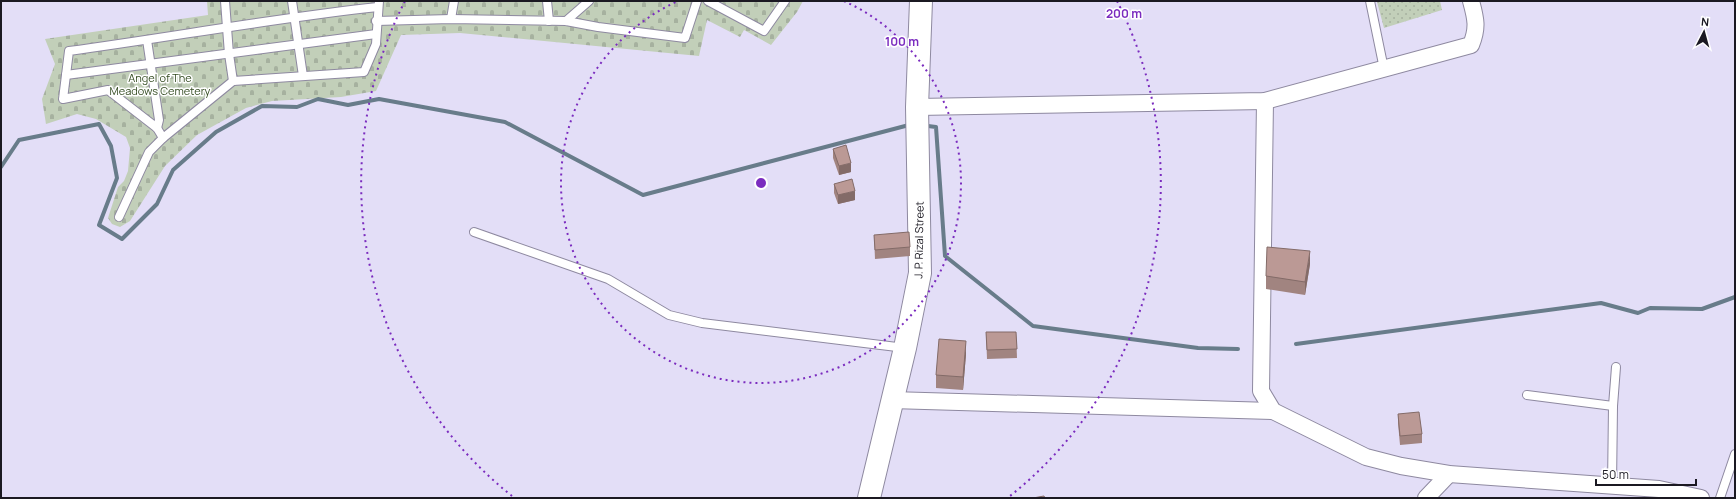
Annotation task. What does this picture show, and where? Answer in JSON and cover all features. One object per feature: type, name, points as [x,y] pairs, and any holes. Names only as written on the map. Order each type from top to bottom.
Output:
[{"type":"main road","name":"J. P. Rizal Street","points":[[869,498],[891,400],[905,348],[920,273],[917,107],[921,1]]},
{"type":"street","points":[[917,107],[1265,101],[1471,45],[1476,33],[1475,17],[1471,1]]},
{"type":"street","points":[[1265,101],[1261,392],[1273,411]]},
{"type":"street","points":[[891,400],[1273,411],[1366,457],[1401,466],[1449,474],[1659,489],[1701,498]]},
{"type":"street","points":[[1426,498],[1449,474]]},
{"type":"lane","points":[[225,1],[228,29],[228,54],[233,81]]},
{"type":"lane","points":[[292,1],[303,76]]},
{"type":"lane","points":[[451,19],[454,1]]},
{"type":"lane","points":[[547,1],[549,21]]},
{"type":"lane","points":[[566,21],[589,1]]},
{"type":"lane","points":[[376,21],[451,19],[566,21],[598,28],[685,38],[697,1]]},
{"type":"lane","points":[[708,1],[764,31],[785,1]]},
{"type":"lane","points":[[1370,1],[1384,69]]},
{"type":"lane","points":[[119,217],[149,152],[163,138],[233,81],[364,72],[376,44],[378,4],[294,16],[228,29],[69,51],[63,99],[108,90],[158,128],[163,138]]},
{"type":"lane","points":[[66,75],[376,34]]},
{"type":"lane","points":[[147,40],[159,120],[158,128]]},
{"type":"lane","points":[[474,232],[608,279],[669,315],[702,323],[905,348]]},
{"type":"lane","points":[[1612,486],[1613,406],[1616,367]]},
{"type":"lane","points":[[1527,395],[1613,406]]},
{"type":"lane","points":[[1720,498],[1735,454]]},
{"type":"green space","name":"Angel of The Meadows Cemetery","points":[[207,1],[803,1],[797,12],[771,45],[744,30],[740,37],[707,20],[699,56],[460,33],[401,35],[376,91],[341,97],[272,101],[246,108],[197,135],[165,166],[130,221],[120,227],[112,224],[108,218],[118,187],[124,181],[128,171],[130,148],[126,137],[96,119],[77,114],[46,124],[42,99],[55,64],[45,39],[208,15]]},
{"type":"green space","points":[[1440,1],[1442,10],[1384,28],[1377,2]]},
{"type":"building","points":[[846,145],[851,163],[839,166],[833,149]]},
{"type":"building","points":[[852,179],[855,191],[838,195],[834,184]]},
{"type":"building","points":[[909,232],[910,247],[875,250],[874,235]]},
{"type":"building","points":[[1267,247],[1310,251],[1305,282],[1266,276]]},
{"type":"building","points":[[986,332],[1016,332],[1017,349],[987,350]]},
{"type":"building","points":[[939,339],[966,341],[963,377],[936,375]]},
{"type":"building","points":[[1419,412],[1422,434],[1400,436],[1398,414]]},
{"type":"building","points":[[1044,496],[1045,498],[1033,498]]},
{"type":"waterway","points":[[1,167],[19,140],[99,124],[111,146],[117,178],[99,225],[122,239],[157,204],[173,170],[216,132],[262,106],[297,107],[318,99],[348,105],[379,99],[505,122],[643,195],[909,125]]},
{"type":"waterway","points":[[928,126],[936,127],[945,256],[1033,326],[1198,348],[1238,349]]},
{"type":"waterway","points":[[1296,344],[1601,303],[1638,313],[1650,308],[1702,309],[1735,297]]}]
